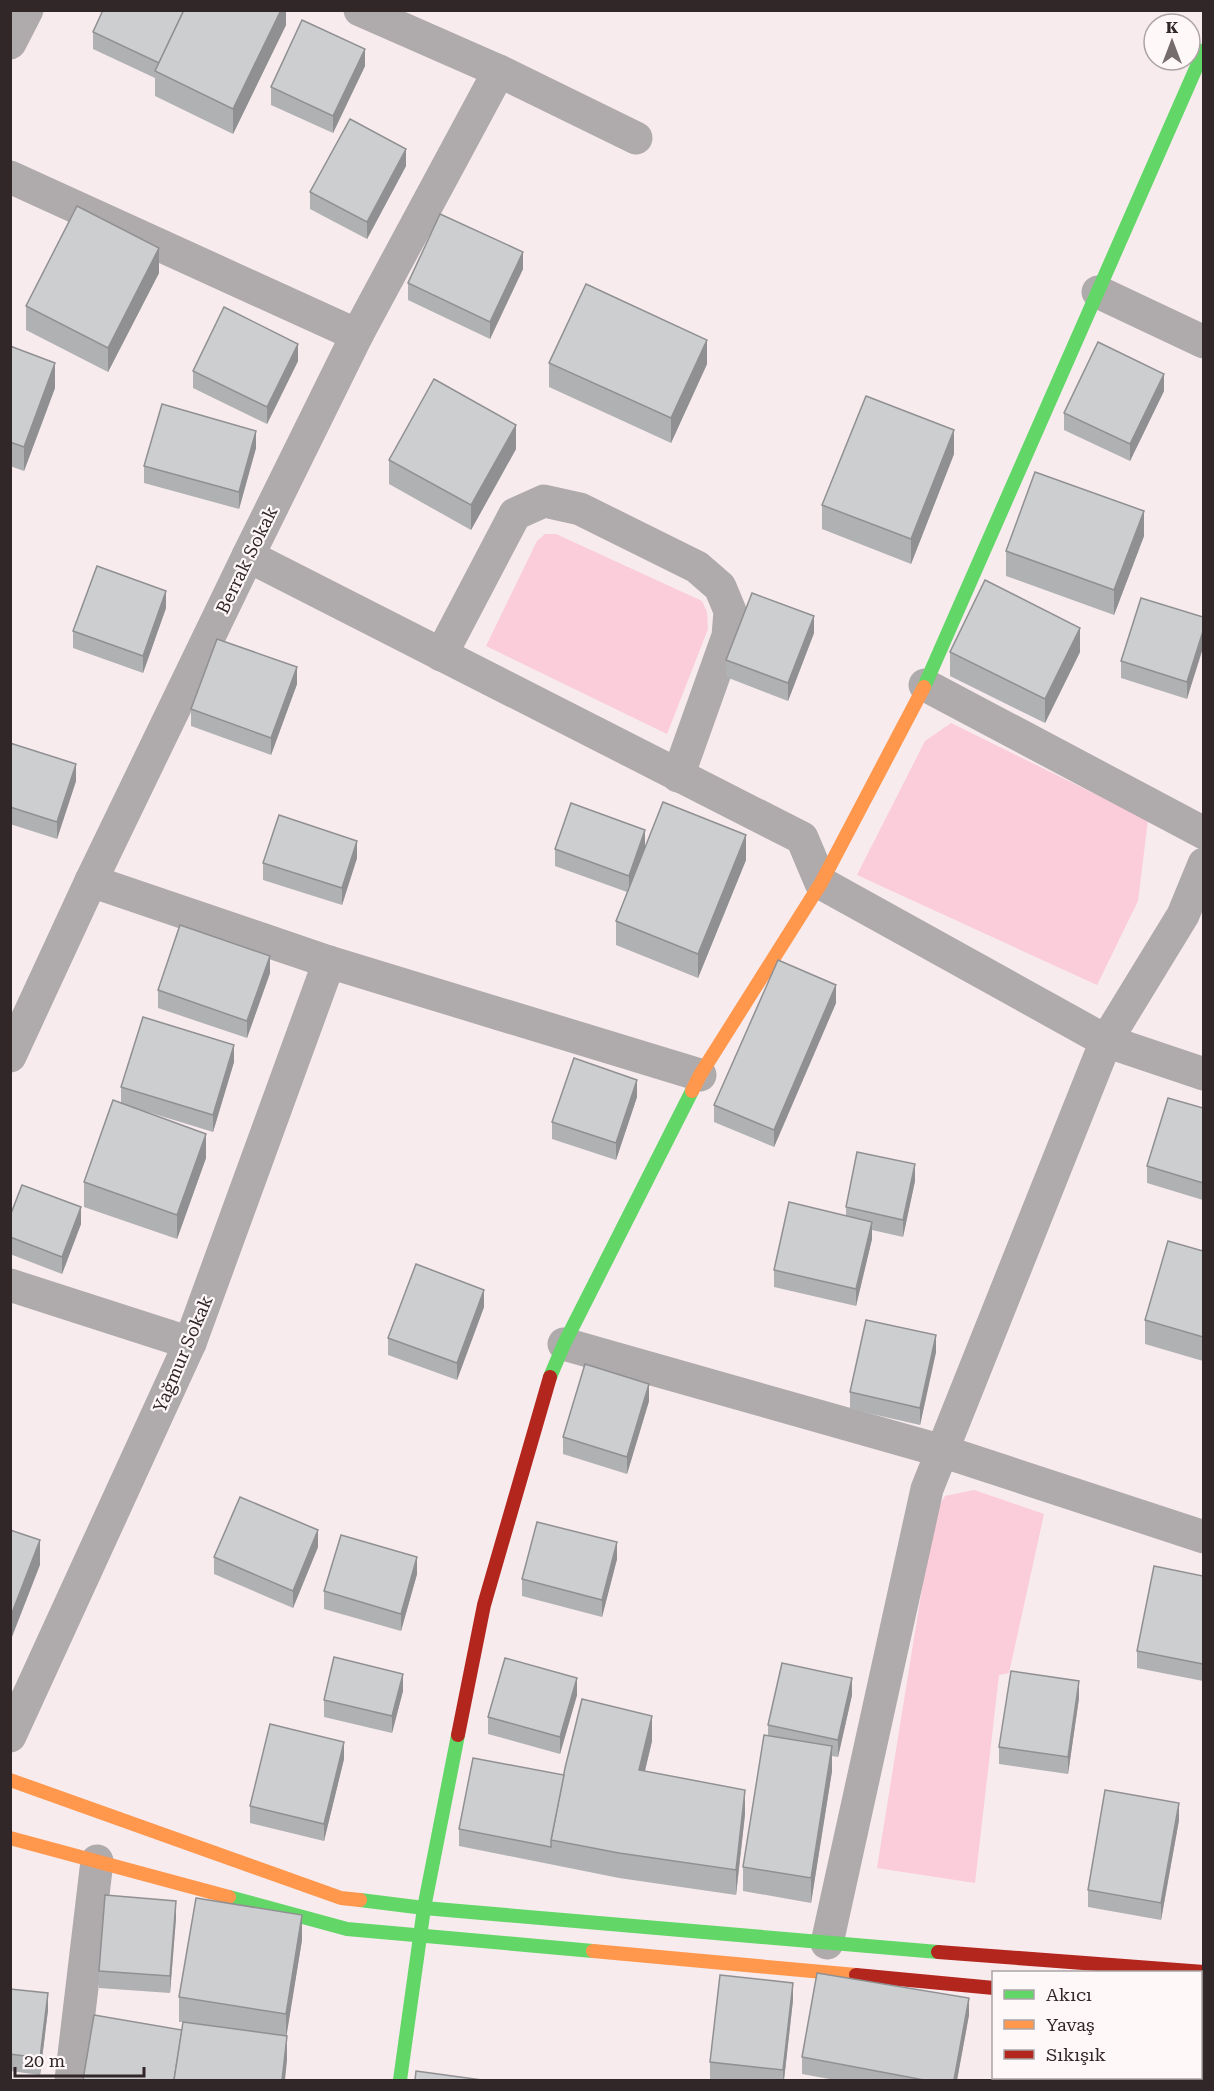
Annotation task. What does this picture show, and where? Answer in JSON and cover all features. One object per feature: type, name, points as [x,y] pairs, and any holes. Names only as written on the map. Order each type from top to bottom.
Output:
[{"type":"street","points":[[10,43],[27,10]]},
{"type":"street","points":[[360,10],[499,71],[636,138]]},
{"type":"street","points":[[400,2080],[424,1908],[484,1605],[548,1382],[564,1344],[700,1075],[821,883],[925,685],[1203,50]]},
{"type":"street","name":"Berrak Sokak","points":[[10,1056],[91,881],[357,335],[499,71]]},
{"type":"street","points":[[10,177],[357,335]]},
{"type":"street","points":[[1098,292],[1203,342]]},
{"type":"street","points":[[441,655],[515,514],[544,501],[580,509],[697,567],[720,587],[730,611],[728,636],[678,776]]},
{"type":"street","points":[[248,556],[802,838],[821,883],[1106,1041],[1203,1074]]},
{"type":"street","points":[[925,685],[1203,833]]},
{"type":"street","points":[[827,1943],[927,1489],[1106,1041],[1193,920],[1203,864]]},
{"type":"street","points":[[91,881],[329,962],[700,1075]]},
{"type":"street","name":"Yağmur Sokak","points":[[10,1736],[190,1343],[329,962]]},
{"type":"street","points":[[10,1285],[190,1343]]},
{"type":"street","points":[[564,1344],[942,1452],[1203,1537]]},
{"type":"street","points":[[10,1780],[341,1898],[424,1908],[827,1943],[1190,1971]]},
{"type":"street","points":[[10,1838],[346,1929],[992,1988]]},
{"type":"street","points":[[71,2080],[97,1861]]},
{"type":"shaded area","points":[[545,534],[556,534],[702,601],[707,612],[708,629],[667,734],[486,646],[537,541]]},
{"type":"shaded area","points":[[951,723],[1148,820],[1138,901],[1097,985],[857,875],[925,741]]},
{"type":"shaded area","points":[[974,1490],[1044,1514],[1009,1673],[999,1675],[975,1883],[877,1868],[934,1514],[945,1496]]},
{"type":"building","points":[[103,10],[184,10],[159,63],[93,32]]},
{"type":"building","points":[[184,10],[281,10],[233,109],[155,71]]},
{"type":"building","points":[[302,20],[365,49],[333,116],[271,87]]},
{"type":"building","points":[[350,119],[406,149],[367,222],[310,192]]},
{"type":"building","points":[[77,206],[159,248],[108,348],[26,306]]},
{"type":"building","points":[[440,214],[523,252],[490,322],[408,283]]},
{"type":"building","points":[[586,284],[707,340],[671,418],[549,363]]},
{"type":"building","points":[[224,307],[298,344],[267,407],[193,371]]},
{"type":"building","points":[[1098,342],[1164,374],[1130,444],[1064,413]]},
{"type":"building","points":[[10,346],[55,363],[24,447],[10,442]]},
{"type":"building","points":[[434,379],[516,425],[471,505],[389,460]]},
{"type":"building","points":[[866,396],[954,430],[911,539],[822,505]]},
{"type":"building","points":[[162,404],[256,431],[239,492],[144,466]]},
{"type":"building","points":[[1035,472],[1144,511],[1114,590],[1006,551]]},
{"type":"building","points":[[97,566],[166,591],[143,656],[73,631]]},
{"type":"building","points":[[985,580],[1080,628],[1045,699],[950,652]]},
{"type":"building","points":[[752,593],[814,616],[788,683],[726,660]]},
{"type":"building","points":[[1141,598],[1203,617],[1203,631],[1187,682],[1121,661]]},
{"type":"building","points":[[217,639],[297,667],[271,738],[191,709]]},
{"type":"building","points":[[10,743],[76,764],[57,822],[10,807]]},
{"type":"building","points":[[663,802],[746,835],[698,954],[616,921]]},
{"type":"building","points":[[571,803],[645,830],[629,876],[555,849]]},
{"type":"building","points":[[279,815],[357,841],[342,888],[263,863]]},
{"type":"building","points":[[180,925],[270,956],[247,1021],[158,990]]},
{"type":"building","points":[[778,960],[836,985],[774,1130],[714,1105]]},
{"type":"building","points":[[143,1017],[234,1045],[213,1115],[121,1087]]},
{"type":"building","points":[[574,1058],[637,1080],[616,1143],[552,1122]]},
{"type":"building","points":[[1168,1098],[1203,1108],[1203,1183],[1147,1166]]},
{"type":"building","points":[[113,1100],[206,1134],[177,1215],[84,1182]]},
{"type":"building","points":[[857,1152],[915,1164],[903,1220],[846,1207]]},
{"type":"building","points":[[22,1185],[81,1207],[62,1257],[10,1237],[10,1216]]},
{"type":"building","points":[[789,1202],[872,1222],[856,1289],[774,1270]]},
{"type":"building","points":[[1168,1241],[1203,1251],[1203,1337],[1145,1320]]},
{"type":"building","points":[[416,1264],[484,1290],[457,1363],[388,1338]]},
{"type":"building","points":[[866,1320],[936,1335],[920,1408],[850,1392]]},
{"type":"building","points":[[585,1364],[649,1384],[627,1457],[563,1437]]},
{"type":"building","points":[[240,1497],[318,1530],[293,1591],[214,1557]]},
{"type":"building","points":[[537,1522],[617,1542],[602,1600],[522,1579]]},
{"type":"building","points":[[10,1530],[40,1540],[10,1618]]},
{"type":"building","points":[[341,1535],[417,1557],[401,1614],[324,1591]]},
{"type":"building","points":[[1154,1566],[1203,1576],[1203,1664],[1137,1651]]},
{"type":"building","points":[[334,1657],[403,1674],[392,1716],[324,1700]]},
{"type":"building","points":[[505,1658],[577,1678],[560,1737],[488,1717]]},
{"type":"building","points":[[782,1663],[852,1678],[838,1740],[768,1725]]},
{"type":"building","points":[[1011,1671],[1079,1681],[1068,1757],[999,1747]]},
{"type":"building","points":[[582,1699],[652,1716],[639,1770],[745,1790],[736,1870],[619,1853],[551,1840]]},
{"type":"building","points":[[270,1724],[344,1742],[324,1824],[250,1806]]},
{"type":"building","points":[[764,1735],[832,1746],[811,1878],[743,1867]]},
{"type":"building","points":[[473,1758],[564,1775],[551,1847],[459,1829]]},
{"type":"building","points":[[1105,1790],[1179,1803],[1161,1903],[1088,1890]]},
{"type":"building","points":[[105,1895],[176,1901],[170,1976],[99,1971]]},
{"type":"building","points":[[196,1898],[302,1915],[286,2014],[179,1997]]},
{"type":"building","points":[[817,1973],[969,1998],[954,2080],[924,2080],[802,2057]]},
{"type":"building","points":[[720,1975],[793,1983],[783,2070],[710,2062]]},
{"type":"building","points":[[10,1989],[48,1993],[40,2058],[10,2054]]},
{"type":"building","points":[[94,2015],[182,2030],[174,2080],[83,2080]]},
{"type":"building","points":[[183,2022],[287,2036],[282,2080],[174,2080]]},
{"type":"building","points":[[416,2071],[482,2080],[415,2080]]},
{"type":"building","points":[[1092,2079],[1173,2079],[1173,2080]]},
{"type":"traffic: fast","points":[[924,687],[1204,50]]},
{"type":"traffic: fast","points":[[550,1377],[564,1344],[692,1091]]},
{"type":"traffic: fast","points":[[400,2080],[424,1908],[458,1735]]},
{"type":"traffic: fast","points":[[229,1897],[347,1929],[593,1951]]},
{"type":"traffic: fast","points":[[360,1900],[424,1908],[938,1952]]},
{"type":"traffic: slow","points":[[692,1091],[821,883],[924,687]]},
{"type":"traffic: slow","points":[[10,1780],[341,1898],[360,1900]]},
{"type":"traffic: slow","points":[[10,1838],[229,1897]]},
{"type":"traffic: slow","points":[[593,1951],[856,1975]]},
{"type":"traffic: jam","points":[[458,1735],[484,1605],[550,1377]]},
{"type":"traffic: jam","points":[[938,1952],[1191,1971]]},
{"type":"traffic: jam","points":[[856,1975],[992,1988]]}]
